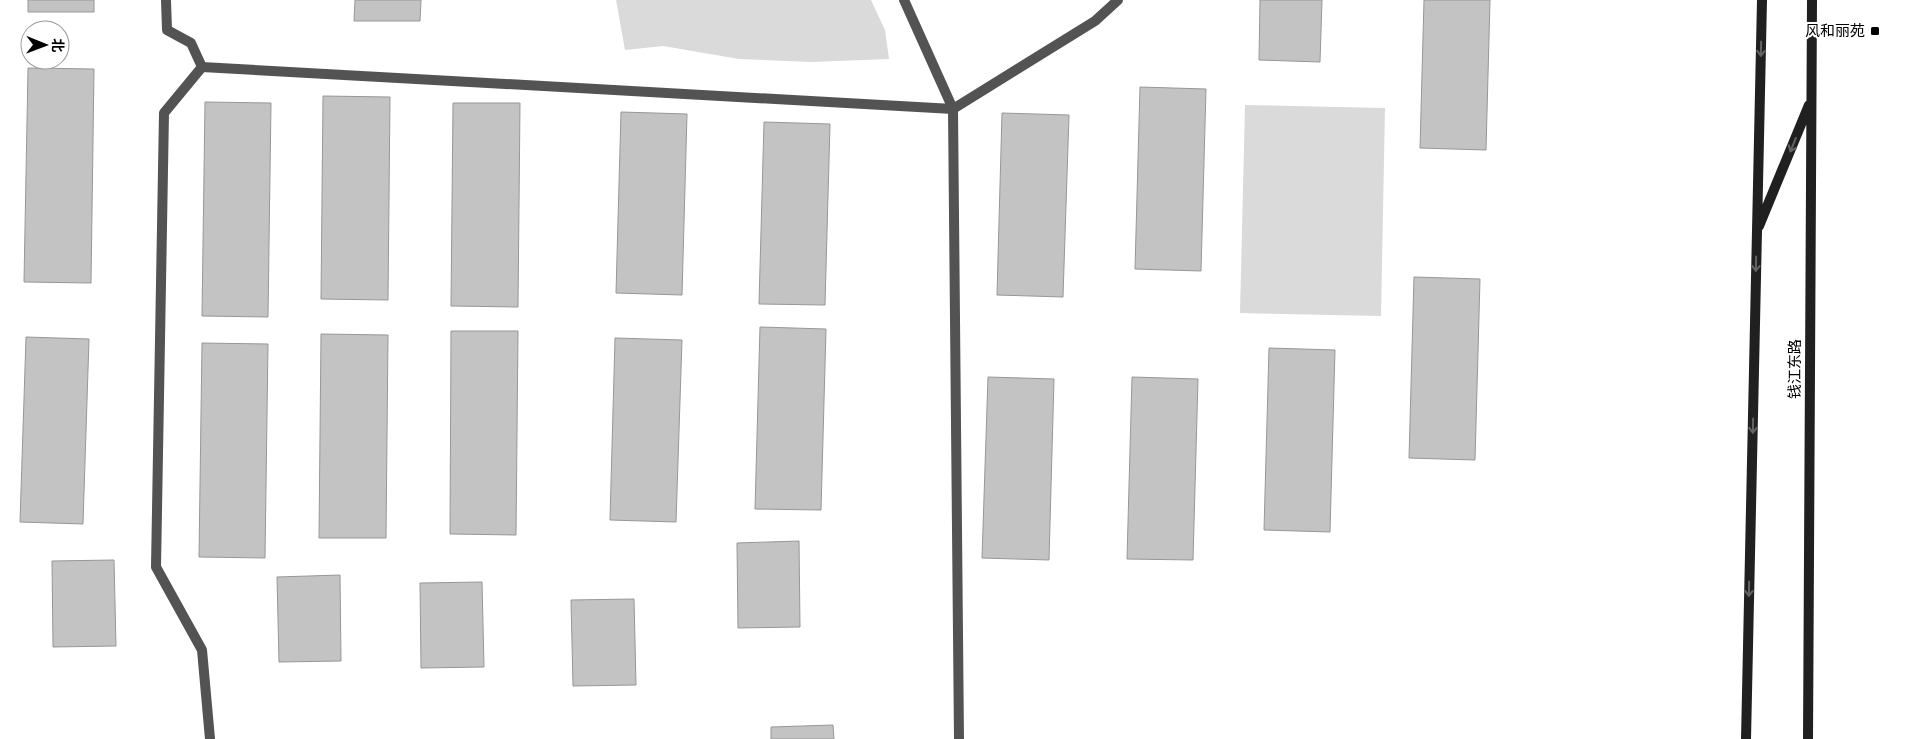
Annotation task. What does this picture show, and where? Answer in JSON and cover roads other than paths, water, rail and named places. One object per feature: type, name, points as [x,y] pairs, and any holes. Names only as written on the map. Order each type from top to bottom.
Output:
[{"type":"main road","points":[[1746,739],[1762,0]]},
{"type":"main road","name":"钱江东路","points":[[1808,739],[1812,0]]},
{"type":"main road","points":[[1757,232],[1812,100]]},
{"type":"street","points":[[166,0],[167,30],[191,43],[202,67]]},
{"type":"street","points":[[904,0],[953,109],[959,739]]},
{"type":"street","points":[[202,67],[953,109],[1096,21],[1118,0]]},
{"type":"street","points":[[202,67],[164,113],[156,567],[202,650],[210,739]]},
{"type":"place","name":"风和丽苑","points":[[1875,31]]}]
